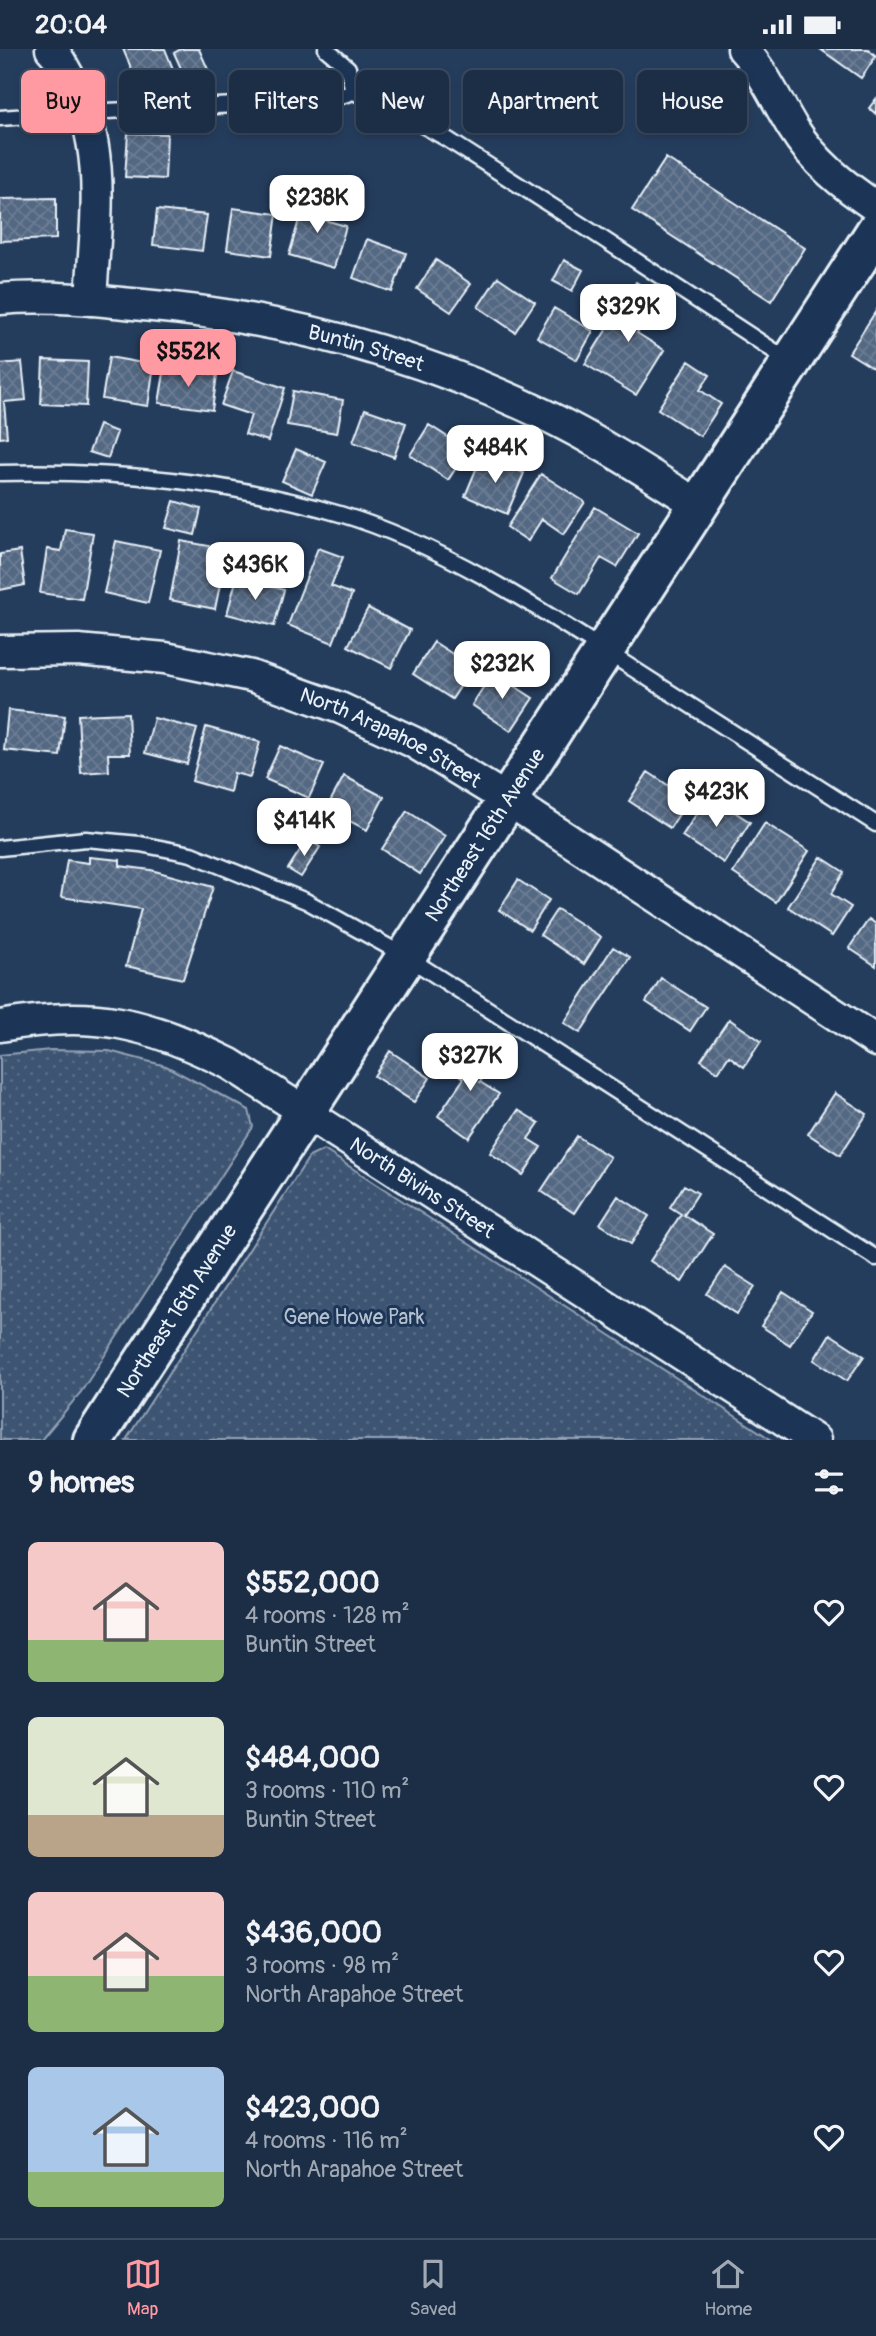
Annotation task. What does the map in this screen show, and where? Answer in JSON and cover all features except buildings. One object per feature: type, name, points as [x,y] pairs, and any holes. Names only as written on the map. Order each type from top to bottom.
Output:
[{"type":"street","points":[[51,49],[64,70]]},
{"type":"street","points":[[743,49],[794,130],[816,158],[834,177],[876,207]]},
{"type":"street","points":[[91,300],[98,181],[92,133]]},
{"type":"street","name":"Northeast 16th Avenue","points":[[93,1440],[876,231]]},
{"type":"street","name":"Buntin Street","points":[[0,299],[91,300],[189,309],[256,320],[366,345],[458,376],[545,415],[698,505]]},
{"type":"street","name":"North Arapahoe Street","points":[[0,651],[78,650],[166,658],[251,676],[340,708],[413,742],[508,800],[876,1041]]},
{"type":"street","name":"North Bivins Street","points":[[0,1026],[74,1018],[106,1020],[146,1028],[187,1043],[230,1064],[815,1440]]},
{"type":"lane","points":[[326,49],[348,68],[354,92]]},
{"type":"lane","points":[[105,111],[327,101],[354,92],[383,103],[447,139],[791,362]]},
{"type":"lane","points":[[0,118],[21,117]]},
{"type":"lane","points":[[0,473],[68,471],[174,479],[264,495],[342,515],[428,548],[533,605],[876,824]]},
{"type":"lane","points":[[0,848],[86,839],[140,844],[191,854],[306,901],[407,957],[876,1258]]},
{"type":"green space","points":[[51,1050],[109,1051],[166,1066],[249,1110],[253,1127],[81,1392],[41,1440],[0,1440],[0,1055]]},
{"type":"green space","name":"Gene Howe Park","points":[[324,1150],[772,1440],[126,1440],[309,1157]]}]
